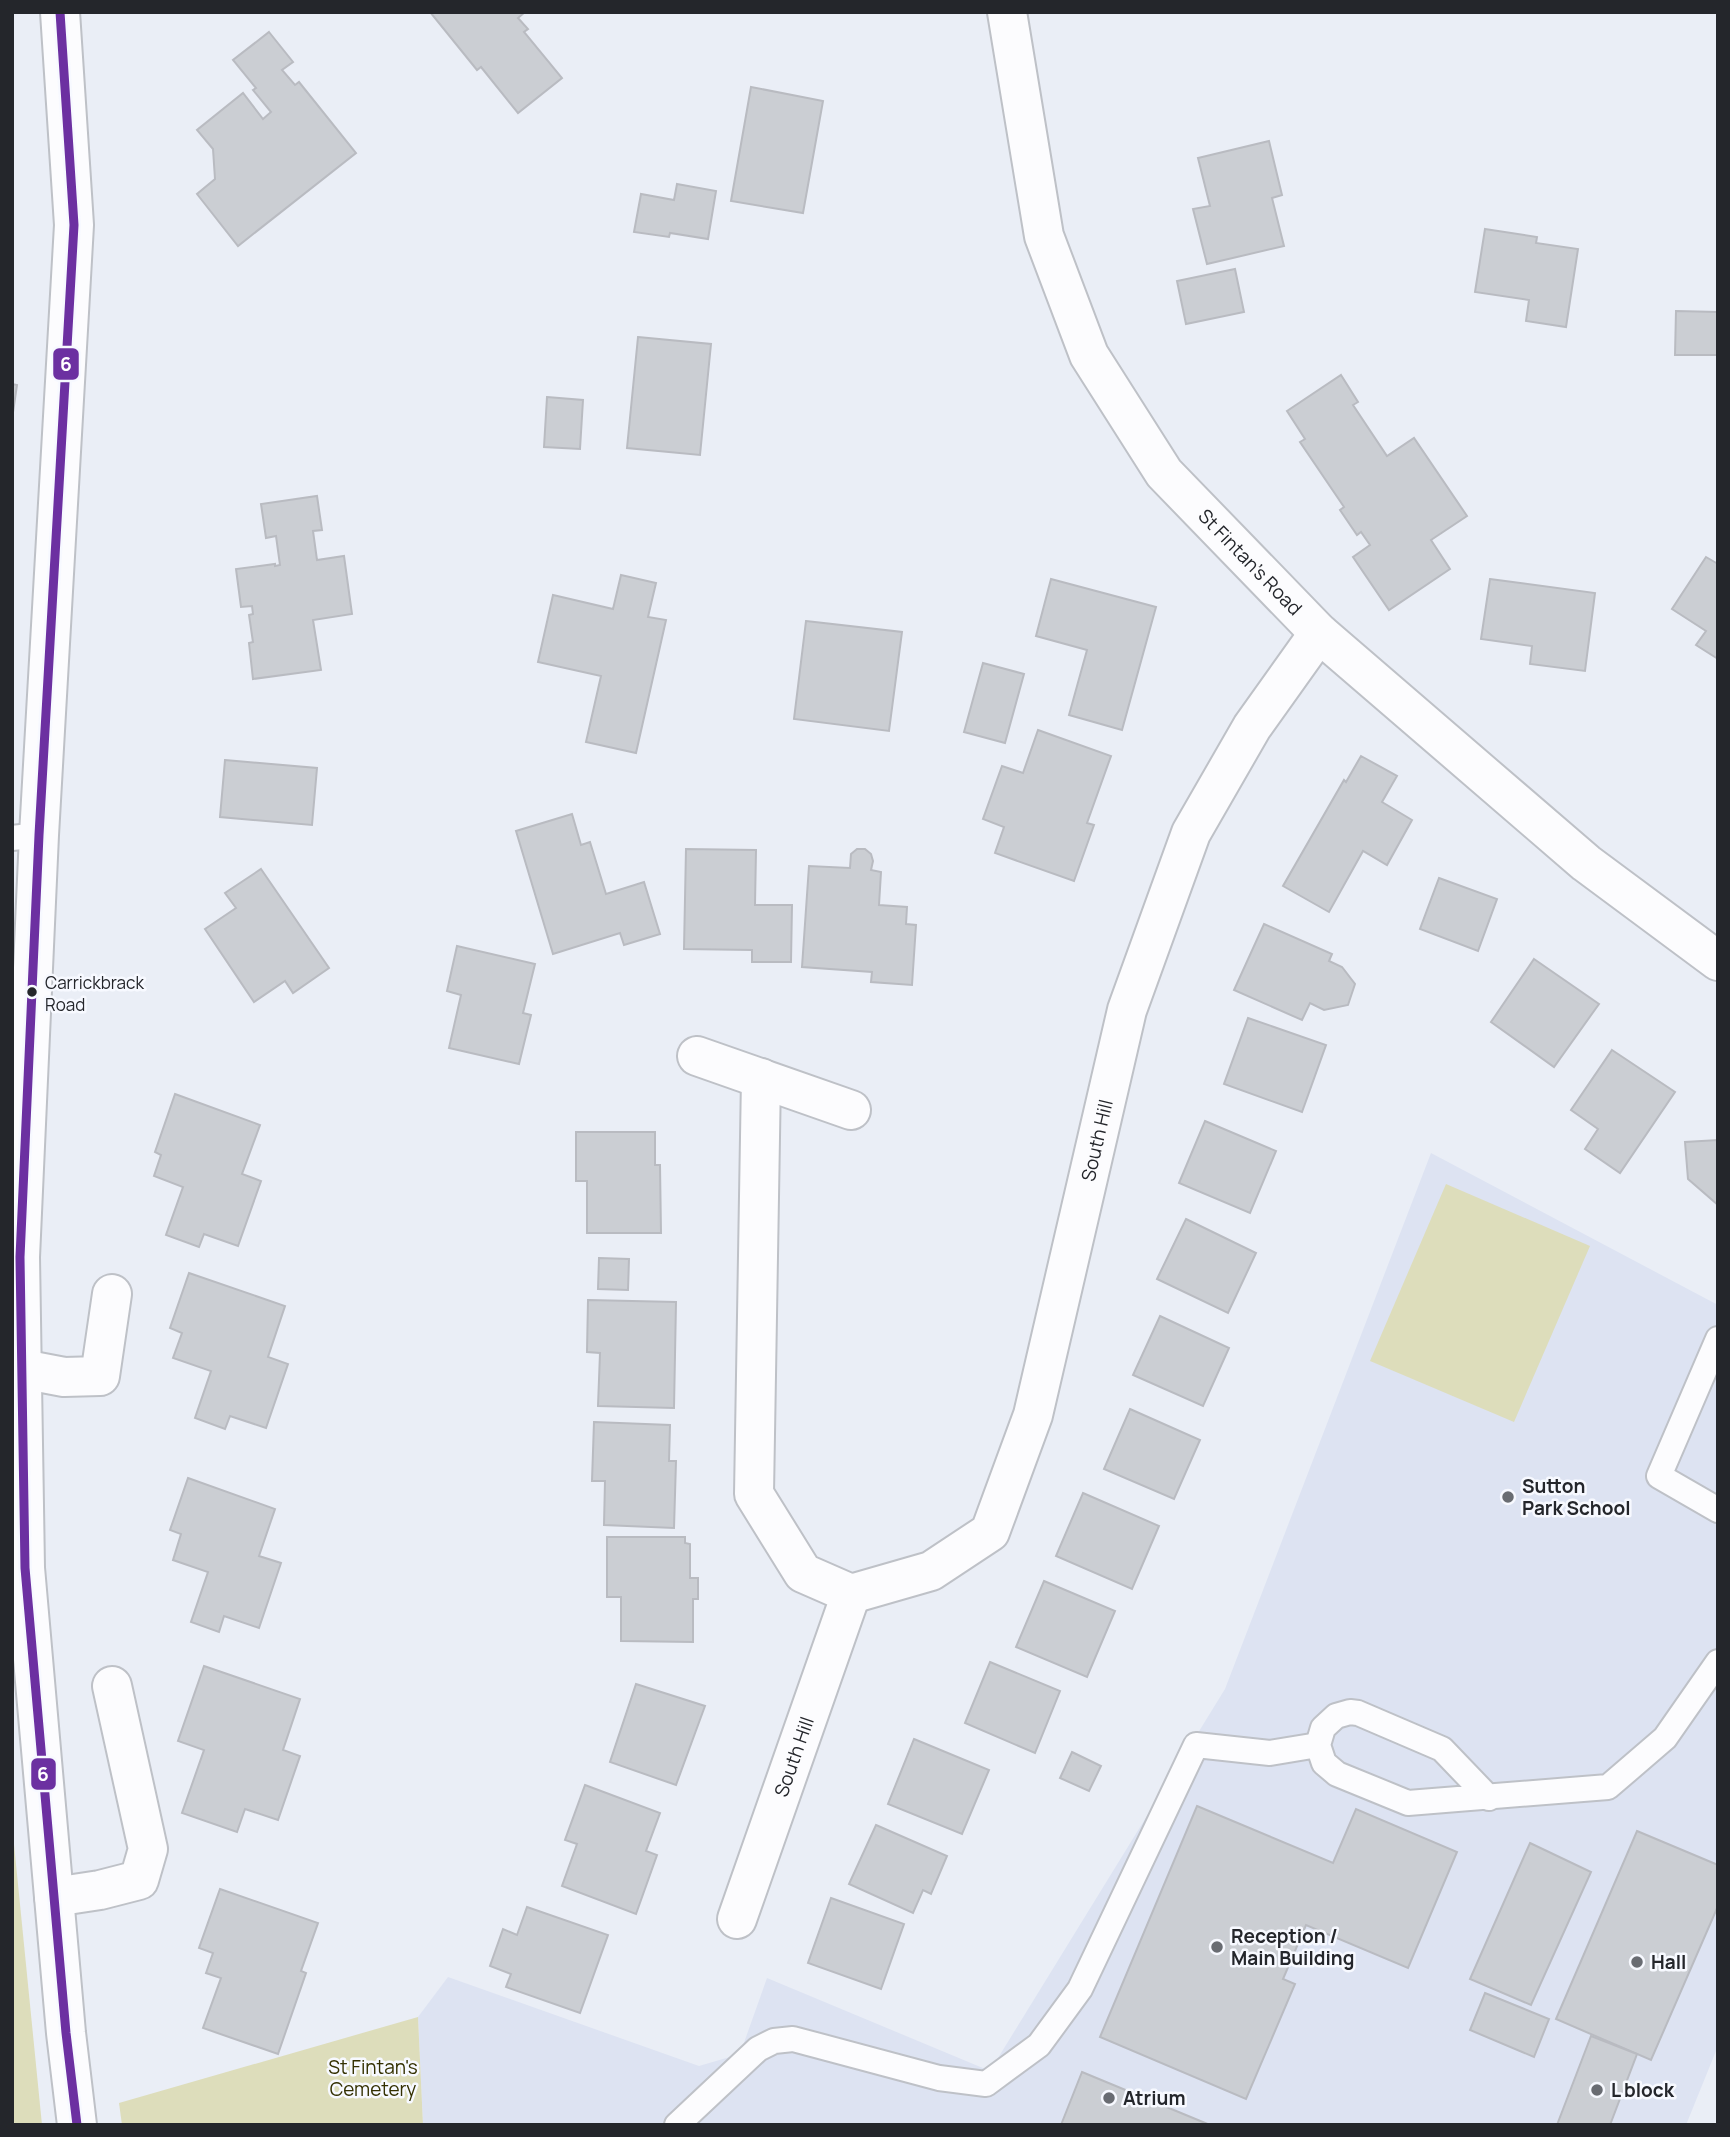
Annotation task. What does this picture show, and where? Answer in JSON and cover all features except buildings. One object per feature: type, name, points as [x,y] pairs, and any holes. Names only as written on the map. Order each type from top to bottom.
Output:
[{"type":"street","points":[[60,12],[74,225],[26,836],[20,1258],[25,1567],[66,2034],[77,2125]]},
{"type":"street","name":"St Fintan's Road","points":[[1007,12],[1044,236],[1089,355],[1164,472],[1319,633],[1586,863],[1718,961]]},
{"type":"street","name":"South Hill","points":[[737,1919],[851,1594],[931,1571],[990,1532],[1033,1415],[1127,1010],[1191,833],[1252,727],[1319,633]]},
{"type":"street","points":[[697,1056],[850,1110]]},
{"type":"street","points":[[761,1078],[754,1494],[803,1573],[851,1594]]},
{"type":"street","points":[[22,1369],[64,1377],[100,1376],[111,1294]]},
{"type":"street","points":[[54,1897],[100,1890],[139,1880],[148,1849],[112,1686]]},
{"type":"lane","points":[[1718,1339],[1659,1476],[1718,1510]]},
{"type":"lane","points":[[1489,1798],[1442,1749],[1358,1713],[1343,1713],[1328,1720],[1319,1736],[1318,1745],[1324,1763],[1331,1770],[1408,1803],[1489,1798],[1608,1787],[1665,1738],[1718,1662]]},
{"type":"lane","points":[[677,2125],[758,2049],[774,2041],[793,2039],[939,2078],[986,2084],[1039,2045],[1080,1989],[1196,1745],[1270,1753],[1318,1745]]},
{"type":"shaded area","name":"Sutton Park School","points":[[1431,1153],[1718,1305],[1718,2046],[1686,2125],[423,2125],[418,2017],[448,1977],[699,2066],[740,2054],[767,1978],[990,2071],[1225,1689]]},
{"type":"green space","points":[[1446,1184],[1590,1246],[1514,1422],[1370,1361]]},
{"type":"green space","points":[[12,1824],[42,2125],[12,2125]]},
{"type":"green space","name":"St Fintan's Cemetery","points":[[418,2017],[423,2125],[122,2125],[119,2103]]},
{"type":"transit line","name":"6","points":[[60,12],[74,225],[39,835],[20,1257],[25,1568],[66,2033],[77,2125]]},
{"type":"place","name":"Carrickbrack Road","points":[[32,992]]},
{"type":"place","name":"Sutton Park School","points":[[1508,1497]]},
{"type":"place","name":"Reception / Main Building","points":[[1217,1947]]},
{"type":"place","name":"Hall","points":[[1637,1962]]},
{"type":"place","name":"L block","points":[[1597,2090]]},
{"type":"place","name":"Atrium","points":[[1109,2098]]}]
